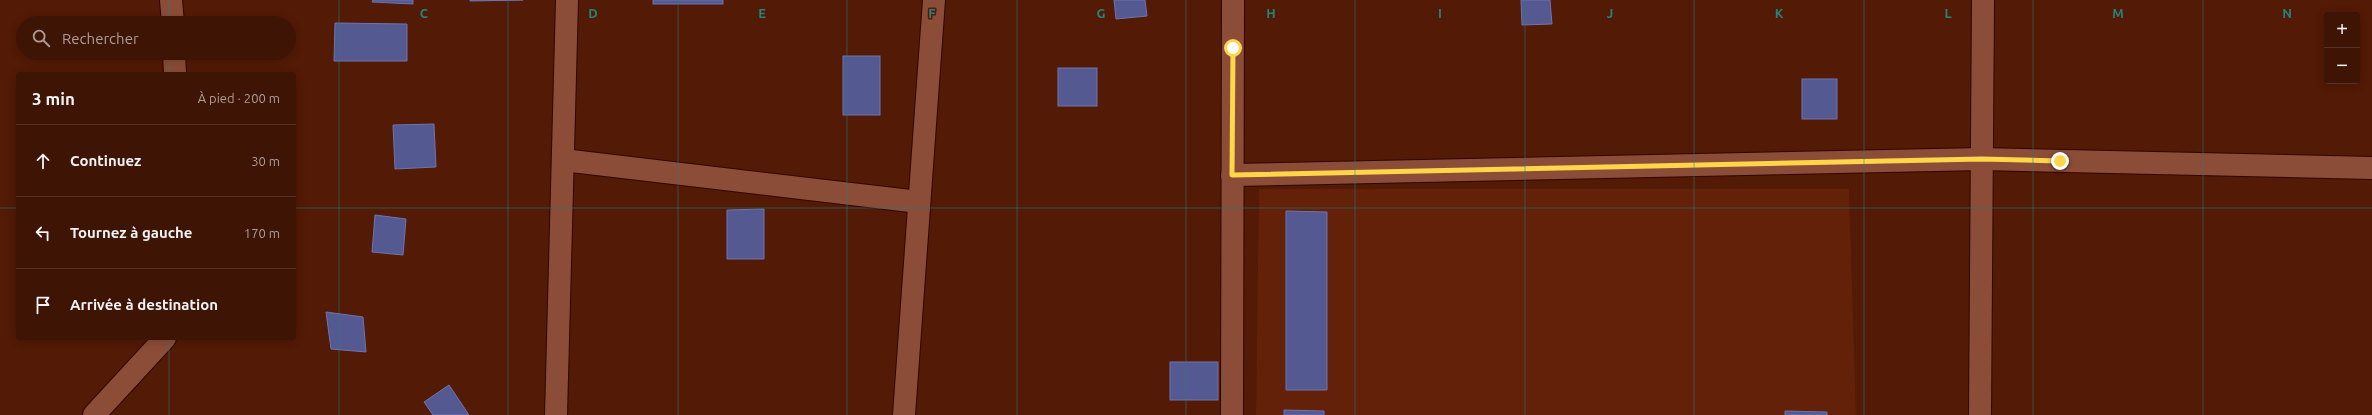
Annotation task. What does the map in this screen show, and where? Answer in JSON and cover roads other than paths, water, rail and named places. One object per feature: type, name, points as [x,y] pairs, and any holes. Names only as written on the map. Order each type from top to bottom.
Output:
[{"type":"street","points":[[171,0],[172,16]]},
{"type":"street","points":[[556,415],[567,0]]},
{"type":"street","points":[[904,415],[934,0]]},
{"type":"street","points":[[1232,415],[1233,0]]},
{"type":"street","points":[[1980,415],[1983,0]]},
{"type":"street","points":[[174,60],[175,72]]},
{"type":"street","points":[[1232,175],[1982,159],[2372,168]]},
{"type":"street","points":[[563,160],[919,202]]},
{"type":"street","points":[[94,415],[163,340]]}]
